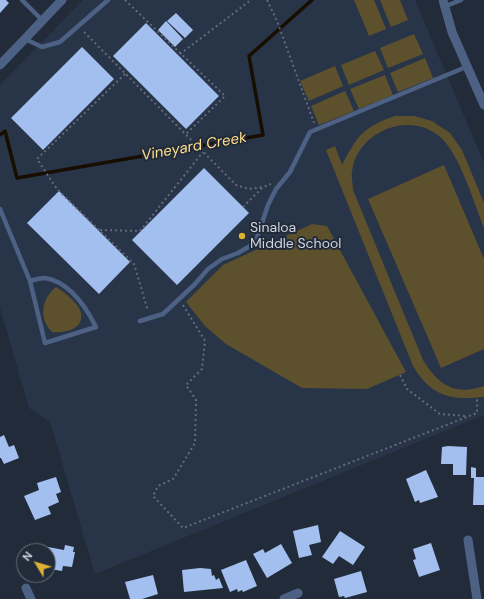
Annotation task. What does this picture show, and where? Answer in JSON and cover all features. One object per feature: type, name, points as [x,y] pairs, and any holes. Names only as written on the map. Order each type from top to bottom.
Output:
[{"type":"street","points":[[2,59],[25,39],[62,0]]},
{"type":"street","points":[[444,3],[452,32],[466,67],[484,105]]},
{"type":"street","points":[[468,540],[477,599]]},
{"type":"street","points":[[26,588],[31,599]]},
{"type":"street","points":[[284,599],[298,592]]},
{"type":"lane","points":[[22,0],[43,20]]},
{"type":"lane","points":[[25,39],[42,47],[60,42],[79,27],[108,0]]},
{"type":"lane","points":[[444,3],[461,0]]},
{"type":"lane","points":[[140,321],[163,314],[180,299],[208,269],[222,259],[238,253],[250,246],[258,238],[268,204],[276,189],[286,177],[310,132],[316,128],[466,67]]},
{"type":"lane","points":[[0,209],[30,281],[45,343],[96,327],[86,308],[74,294],[58,282],[44,278],[30,281]]},
{"type":"path","points":[[125,0],[225,96],[186,134]]},
{"type":"path","points":[[180,54],[251,0]]},
{"type":"path","points":[[267,0],[277,21],[316,128]]},
{"type":"path","points":[[79,27],[236,185],[249,189],[263,187],[286,177]]},
{"type":"path","points":[[125,74],[37,159],[57,189],[134,264],[151,318]]},
{"type":"path","points":[[99,230],[140,231],[203,152]]},
{"type":"path","points":[[243,207],[263,187]]},
{"type":"path","points":[[180,299],[205,341],[202,369],[186,385],[196,400],[194,443],[173,479],[158,486],[153,496],[183,528],[477,413],[478,398]]},
{"type":"path","points":[[400,375],[407,389],[440,414],[467,417]]},
{"type":"shaded area","name":"Sinaloa Middle School","points":[[83,0],[415,0],[484,163],[484,415],[95,574],[50,422],[29,408],[0,308],[0,85]]},
{"type":"shaded area","points":[[354,0],[374,0],[386,29],[369,36]]},
{"type":"shaded area","points":[[380,0],[400,0],[408,20],[391,27]]},
{"type":"shaded area","points":[[414,34],[423,54],[388,68],[380,48]]},
{"type":"shaded area","points":[[375,51],[384,70],[349,85],[341,65]]},
{"type":"shaded area","points":[[425,58],[433,78],[398,92],[390,73]]},
{"type":"shaded area","points":[[335,66],[343,86],[309,101],[300,81]]},
{"type":"shaded area","points":[[385,75],[393,95],[359,109],[350,89]]},
{"type":"shaded area","points":[[345,91],[354,111],[319,125],[311,106]]},
{"type":"shaded area","points":[[395,116],[414,116],[432,121],[450,133],[462,150],[484,203],[484,228],[462,171],[451,150],[445,142],[433,132],[419,126],[404,125],[390,128],[376,135],[365,144],[356,157],[352,172],[353,190],[423,360],[441,382],[456,389],[464,390],[484,386],[484,397],[460,398],[442,394],[426,384],[413,366],[326,150],[335,146],[342,165],[352,147],[362,134],[375,124]]},
{"type":"shaded area","points":[[444,165],[484,259],[484,349],[441,368],[368,199]]},
{"type":"shaded area","points":[[312,224],[327,226],[406,372],[367,389],[302,388],[226,344],[205,326],[186,302],[223,265]]},
{"type":"shaded area","points":[[56,287],[77,305],[81,313],[81,319],[76,327],[62,332],[52,332],[43,315],[45,302]]},
{"type":"building","points":[[0,0],[6,0],[9,3],[0,13]]},
{"type":"building","points":[[176,13],[193,30],[185,38],[167,21]]},
{"type":"building","points":[[166,21],[183,39],[175,47],[158,30]]},
{"type":"building","points":[[146,23],[219,96],[186,129],[113,56]]},
{"type":"building","points":[[82,47],[114,79],[43,150],[11,118]]},
{"type":"building","points":[[204,168],[249,213],[177,285],[132,240]]},
{"type":"building","points":[[59,191],[130,262],[99,294],[27,223]]},
{"type":"building","points":[[4,435],[9,447],[14,445],[19,458],[4,464],[0,458],[0,437]]},
{"type":"building","points":[[442,447],[467,447],[466,475],[453,475],[453,464],[441,464]]},
{"type":"building","points":[[471,467],[476,468],[476,477],[484,477],[484,505],[473,505],[474,478],[471,478]]},
{"type":"building","points":[[426,470],[438,497],[420,503],[419,500],[415,502],[406,479]]},
{"type":"building","points":[[56,477],[61,492],[56,494],[59,502],[48,507],[51,514],[35,520],[24,496],[39,490],[37,483]]},
{"type":"building","points":[[318,525],[321,542],[309,545],[312,555],[299,558],[293,531]]},
{"type":"building","points":[[340,531],[365,547],[353,565],[339,556],[333,564],[322,557]]},
{"type":"building","points":[[431,543],[440,570],[419,577],[413,560],[416,559],[413,549]]},
{"type":"building","points":[[281,544],[292,563],[267,578],[253,554],[263,549],[265,553]]},
{"type":"building","points":[[65,545],[74,547],[73,552],[75,552],[72,567],[63,566],[62,571],[56,570],[56,548],[64,550]]},
{"type":"building","points":[[246,560],[257,586],[243,592],[242,590],[238,592],[237,589],[230,592],[221,570]]},
{"type":"building","points":[[200,568],[211,569],[212,576],[214,575],[216,580],[219,578],[223,588],[184,592],[182,570]]},
{"type":"building","points":[[361,571],[367,592],[345,598],[344,596],[339,597],[334,579]]},
{"type":"building","points":[[153,575],[158,594],[142,599],[130,599],[125,582]]},
{"type":"waterway","name":"Vineyard Creek","points":[[0,135],[5,131],[17,178],[263,135],[249,56],[312,0]]},
{"type":"place","name":"Sinaloa Middle School","points":[[242,236]]}]
